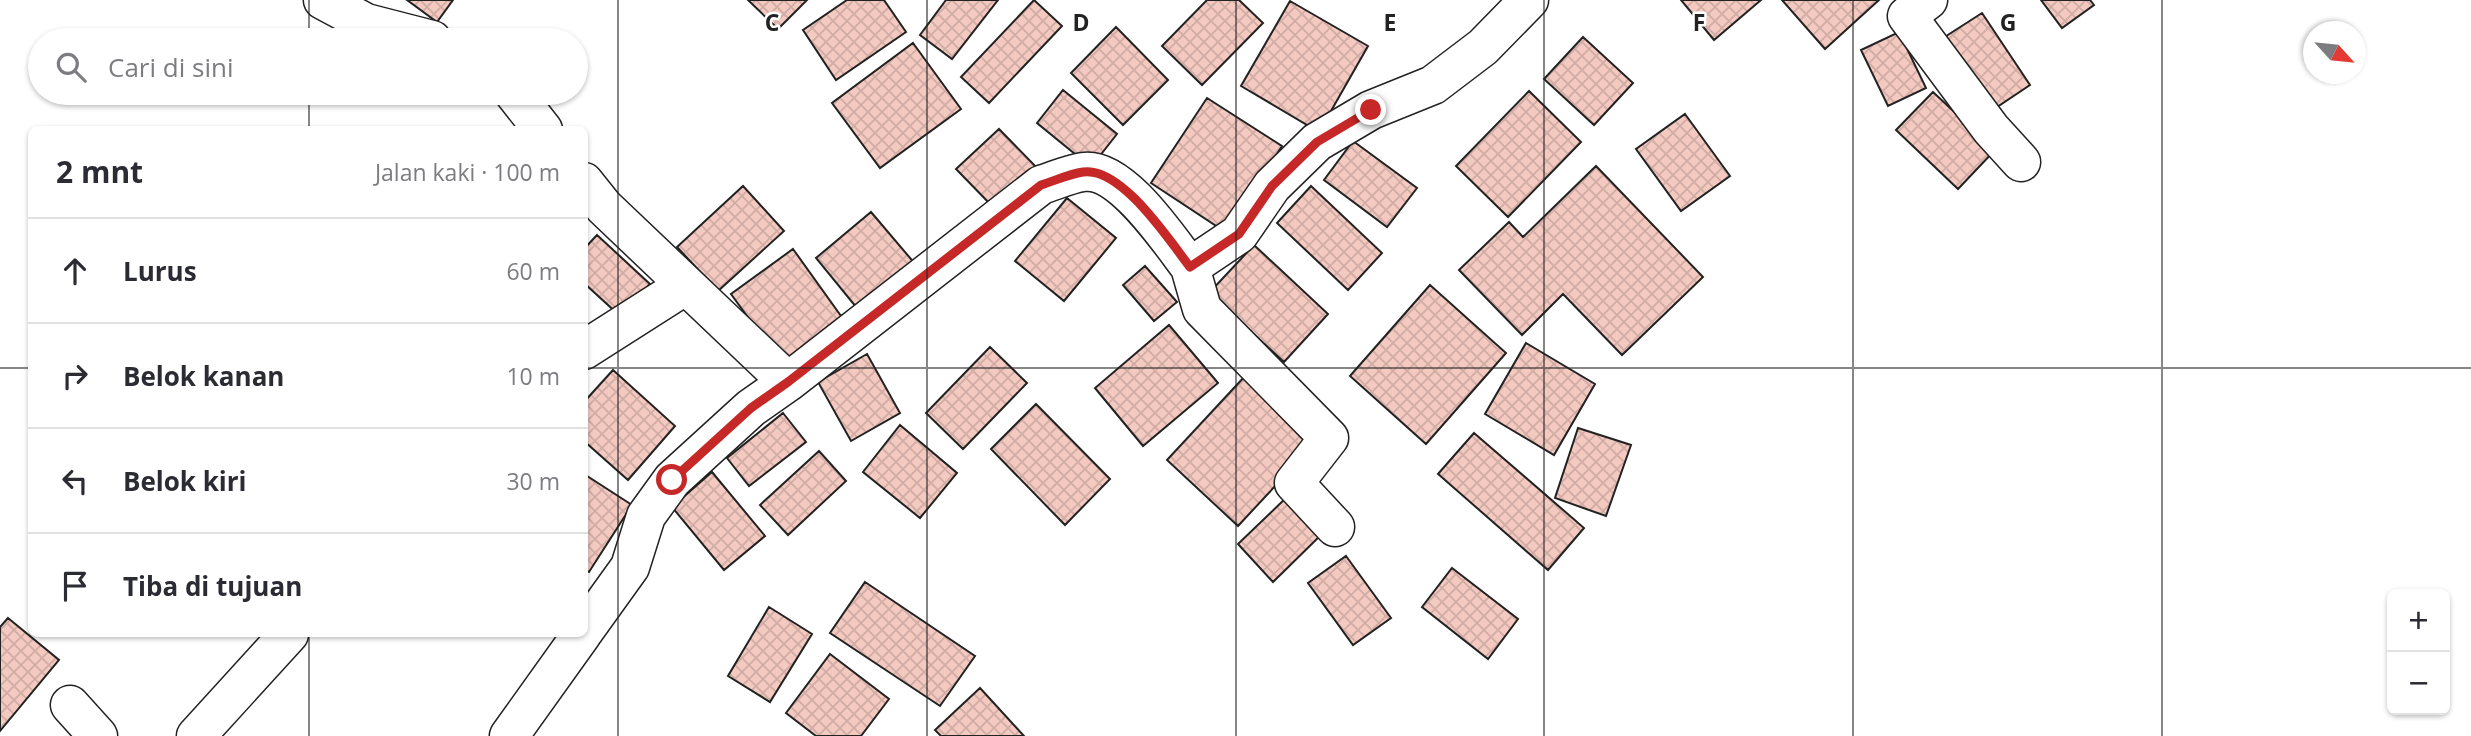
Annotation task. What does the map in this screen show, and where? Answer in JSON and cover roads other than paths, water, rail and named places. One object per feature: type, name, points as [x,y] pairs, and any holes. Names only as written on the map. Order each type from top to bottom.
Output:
[{"type":"street","points":[[323,0],[366,23],[385,28]]},
{"type":"street","points":[[1190,267],[1239,234],[1272,186],[1317,142],[1371,110],[1433,85],[1483,47],[1529,0]]},
{"type":"street","points":[[1928,0],[1907,16],[1991,129],[2021,162]]},
{"type":"street","points":[[523,105],[540,126]]},
{"type":"street","points":[[588,625],[630,567],[646,516],[672,480],[751,408],[1041,185],[1085,171],[1114,179],[1136,199],[1190,267],[1202,309],[1329,438],[1294,483],[1335,527]]},
{"type":"street","points":[[588,188],[604,207],[788,382]]},
{"type":"street","points":[[588,347],[686,285]]},
{"type":"street","points":[[197,736],[286,637]]},
{"type":"street","points":[[509,736],[579,637]]},
{"type":"street","points":[[70,705],[97,736]]}]
